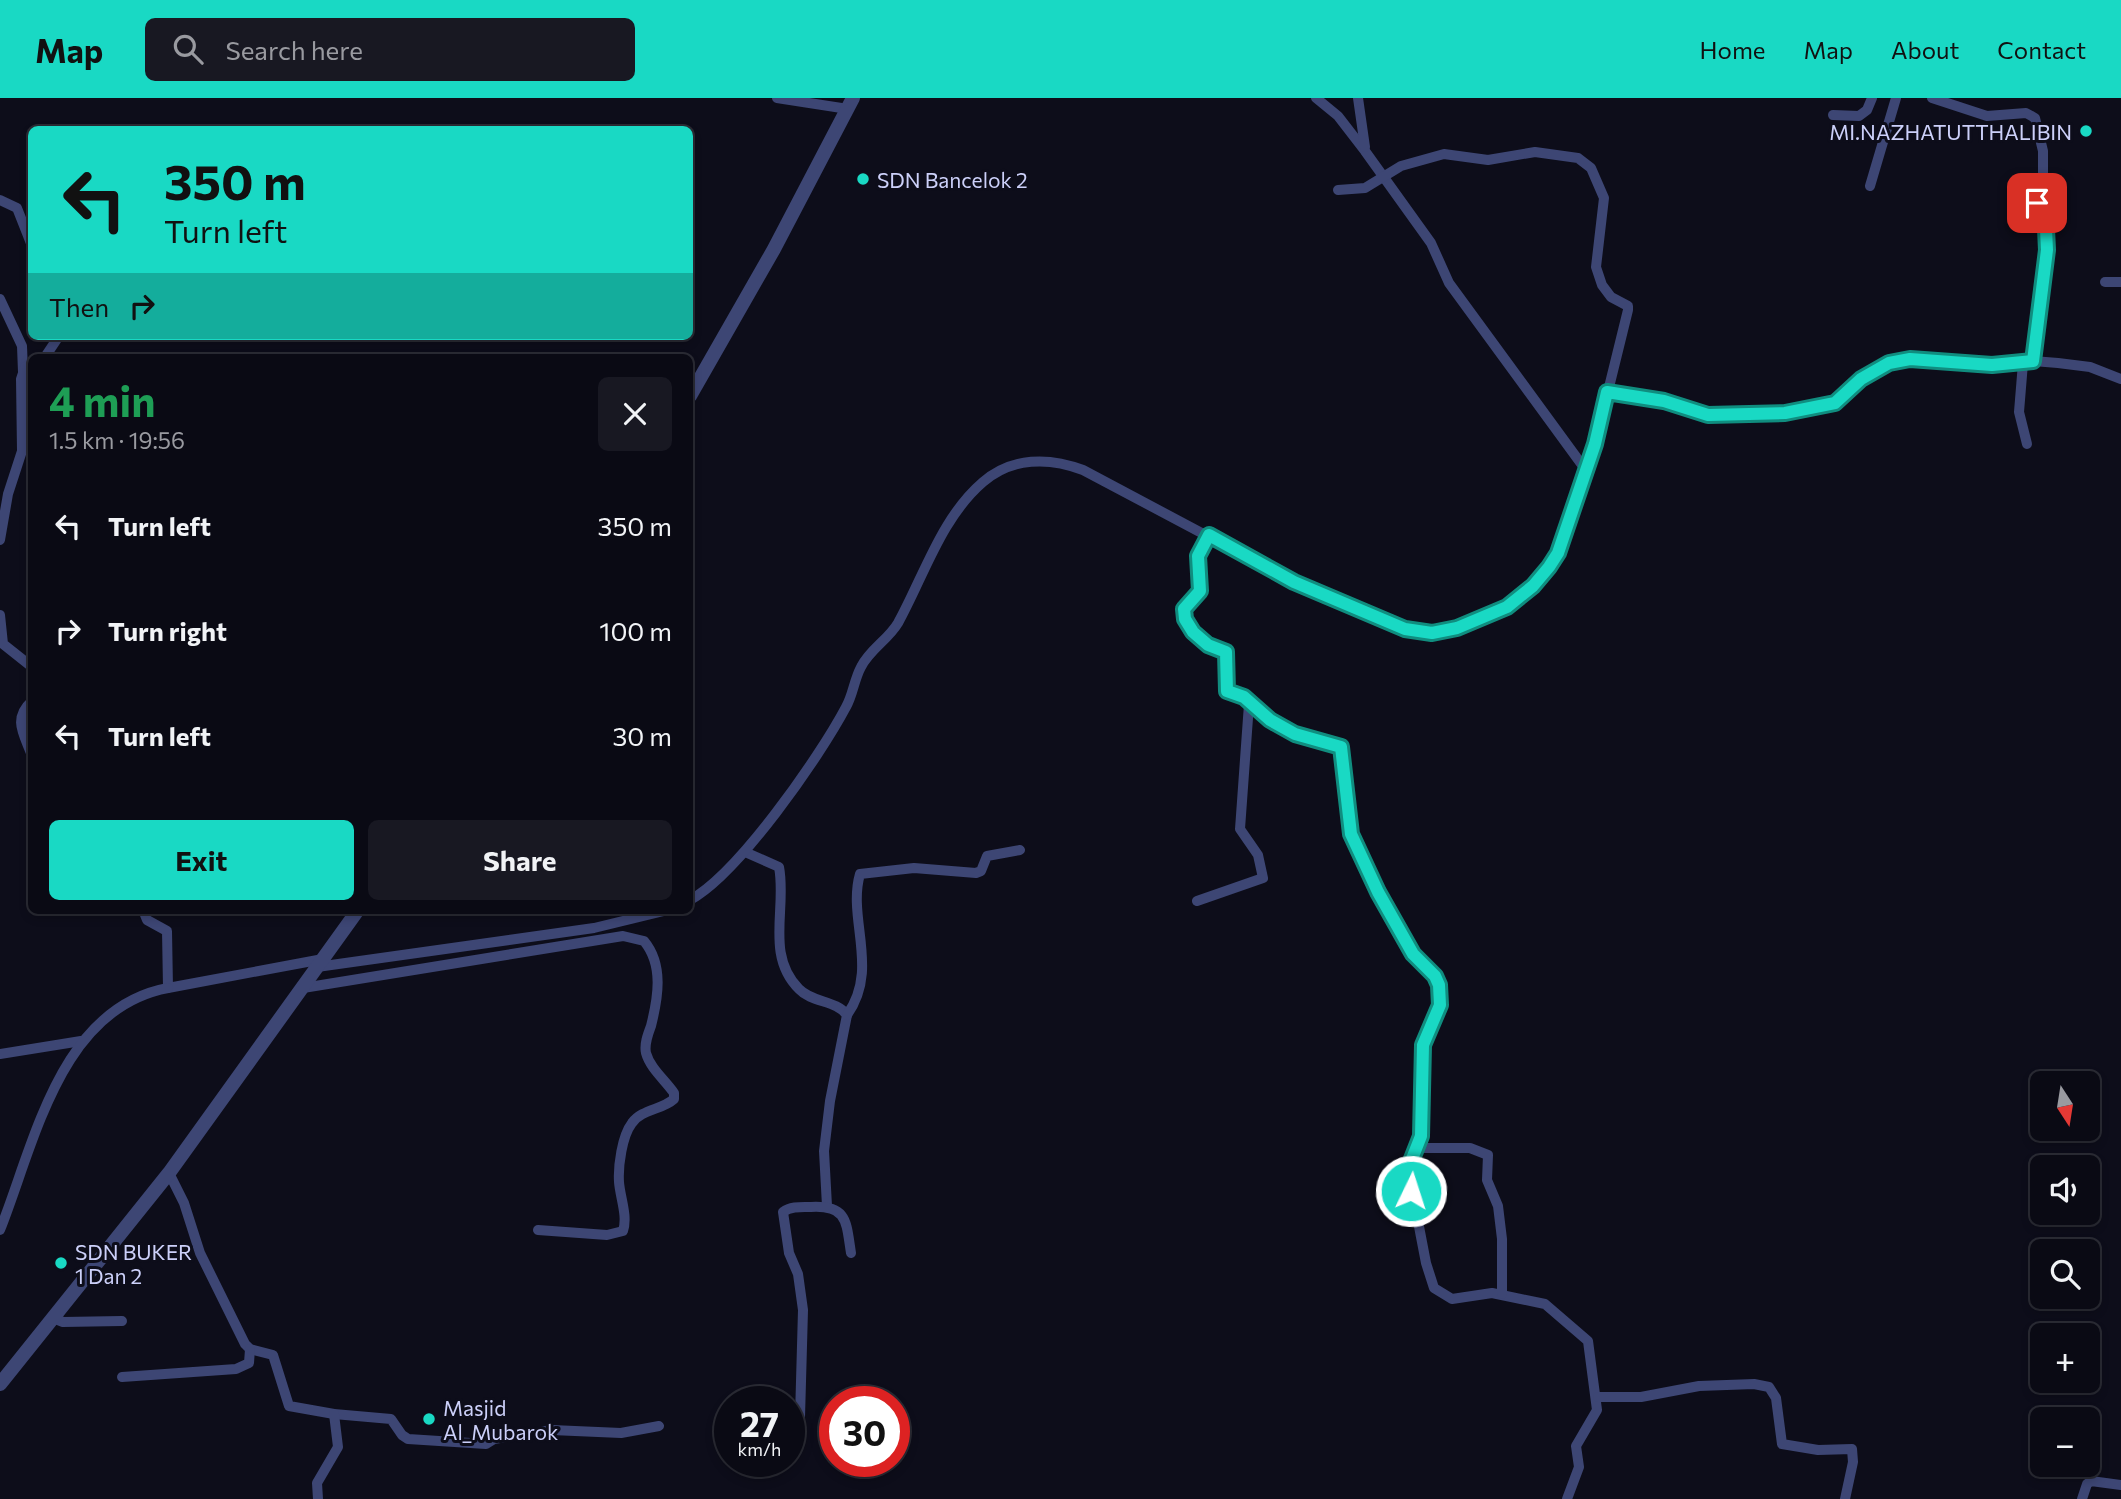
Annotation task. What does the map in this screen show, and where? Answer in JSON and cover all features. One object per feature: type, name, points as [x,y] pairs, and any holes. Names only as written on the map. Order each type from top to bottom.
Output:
[{"type":"street","points":[[693,391],[774,249],[850,103],[777,98]]},
{"type":"street","points":[[1315,98],[1338,116],[1365,151]]},
{"type":"street","points":[[1358,98],[1365,151],[1373,182],[1431,243],[1449,283],[1585,469]]},
{"type":"street","points":[[1833,115],[1859,116],[1867,110],[1872,98]]},
{"type":"street","points":[[1870,187],[1896,98]]},
{"type":"street","points":[[1932,98],[1987,116],[2026,113],[2035,118],[2043,151],[2043,173],[2037,203],[2048,238],[2019,412],[2027,444]]},
{"type":"street","points":[[693,898],[704,892],[747,853],[846,708],[860,669],[897,625],[961,502],[985,480],[1023,463],[1037,460],[1062,462],[1083,470],[1206,540],[1294,582],[1405,629],[1443,632],[1507,607],[1533,586],[1558,553],[1610,392],[1628,310],[1628,306],[1608,294],[1596,267],[1604,198],[1591,168],[1578,158],[1535,152],[1488,160],[1452,153],[1401,166],[1373,182],[1338,190]]},
{"type":"street","points":[[0,200],[17,208],[28,236]]},
{"type":"street","points":[[2105,282],[2121,282]]},
{"type":"street","points":[[0,299],[22,346],[23,372],[19,394],[22,451],[8,494],[0,540]]},
{"type":"street","points":[[1610,392],[1664,401],[1708,415],[1785,413],[1835,403],[1861,379],[1889,363],[1910,359],[1992,365],[2028,362],[2090,367],[2121,379]]},
{"type":"street","points":[[23,372],[28,367]]},
{"type":"street","points":[[1206,540],[1198,563],[1200,591],[1184,609],[1185,619],[1202,640],[1226,652],[1229,657],[1225,687],[1304,739],[1341,747],[1351,834],[1378,892],[1413,954],[1435,976],[1439,985],[1440,1005],[1423,1045],[1418,1148],[1408,1169],[1426,1263],[1434,1288],[1452,1299],[1482,1293],[1502,1294],[1545,1304],[1588,1341],[1598,1397],[1597,1413],[1576,1446],[1579,1467],[1567,1499]]},
{"type":"street","points":[[0,615],[3,644],[28,664]]},
{"type":"street","points":[[1197,901],[1263,878],[1258,855],[1240,829],[1249,704]]},
{"type":"street","points":[[28,705],[20,713],[19,720],[28,745]]},
{"type":"street","points":[[827,1206],[824,1151],[830,1101],[847,1015],[858,999],[861,979],[860,874],[914,867],[976,873],[981,871],[986,856],[1020,850]]},
{"type":"street","points":[[747,853],[778,865],[780,870],[778,942],[788,973],[802,993],[840,1008],[847,1015]]},
{"type":"street","points":[[145,914],[147,920],[167,931],[168,988]]},
{"type":"street","points":[[0,1384],[169,1173],[355,914]]},
{"type":"street","points":[[313,973],[594,928],[652,914]]},
{"type":"street","points":[[0,1230],[53,1093],[69,1059],[81,1041],[121,1004],[143,994],[168,988],[622,936],[644,942],[656,962],[658,978],[646,1054],[674,1093],[674,1098],[666,1105],[643,1114],[629,1126],[619,1177],[625,1221],[622,1231],[607,1235],[538,1230]]},
{"type":"street","points":[[0,1054],[81,1041]]},
{"type":"street","points":[[1418,1148],[1470,1148],[1488,1155],[1487,1180],[1498,1206],[1502,1239],[1502,1294]]},
{"type":"street","points":[[122,1377],[236,1369],[249,1363],[250,1349],[209,1273],[184,1203],[169,1173]]},
{"type":"street","points":[[801,1386],[803,1310],[798,1274],[789,1253],[782,1215],[787,1209],[827,1206],[842,1215],[851,1254]]},
{"type":"street","points":[[52,1318],[63,1322],[122,1321]]},
{"type":"street","points":[[250,1349],[273,1355],[289,1406],[334,1415],[391,1419],[397,1424],[402,1436],[408,1439],[472,1444],[552,1430],[621,1433],[659,1426]]},
{"type":"street","points":[[1598,1397],[1641,1396],[1699,1386],[1754,1384],[1769,1387],[1776,1398],[1782,1444],[1818,1450],[1852,1449],[1853,1462],[1844,1499]]},
{"type":"street","points":[[318,1499],[317,1483],[338,1447],[334,1415]]},
{"type":"street","points":[[2082,1499],[2087,1484],[2091,1481],[2121,1485]]},
{"type":"place","name":"MI.NAZHATUTTHALIBIN","points":[[2086,131]]},
{"type":"place","name":"SDN Bancelok 2","points":[[863,179]]},
{"type":"place","name":"SDN BUKER 1 Dan 2","points":[[61,1263]]},
{"type":"place","name":"Masjid Al_Mubarok","points":[[429,1419]]},
{"type":"route","points":[[1411,1191],[1408,1169],[1421,1136],[1423,1045],[1440,1005],[1439,985],[1435,976],[1413,954],[1378,892],[1351,834],[1341,747],[1304,739],[1270,720],[1244,697],[1227,691],[1224,682],[1229,657],[1223,648],[1208,645],[1202,640],[1185,619],[1184,609],[1200,591],[1198,556],[1209,535],[1294,582],[1405,629],[1422,633],[1443,632],[1481,619],[1507,607],[1533,586],[1558,553],[1595,444],[1607,392],[1664,401],[1708,415],[1773,414],[1835,403],[1861,379],[1889,363],[1910,359],[1992,365],[2033,361],[2048,238],[2037,203]]}]
